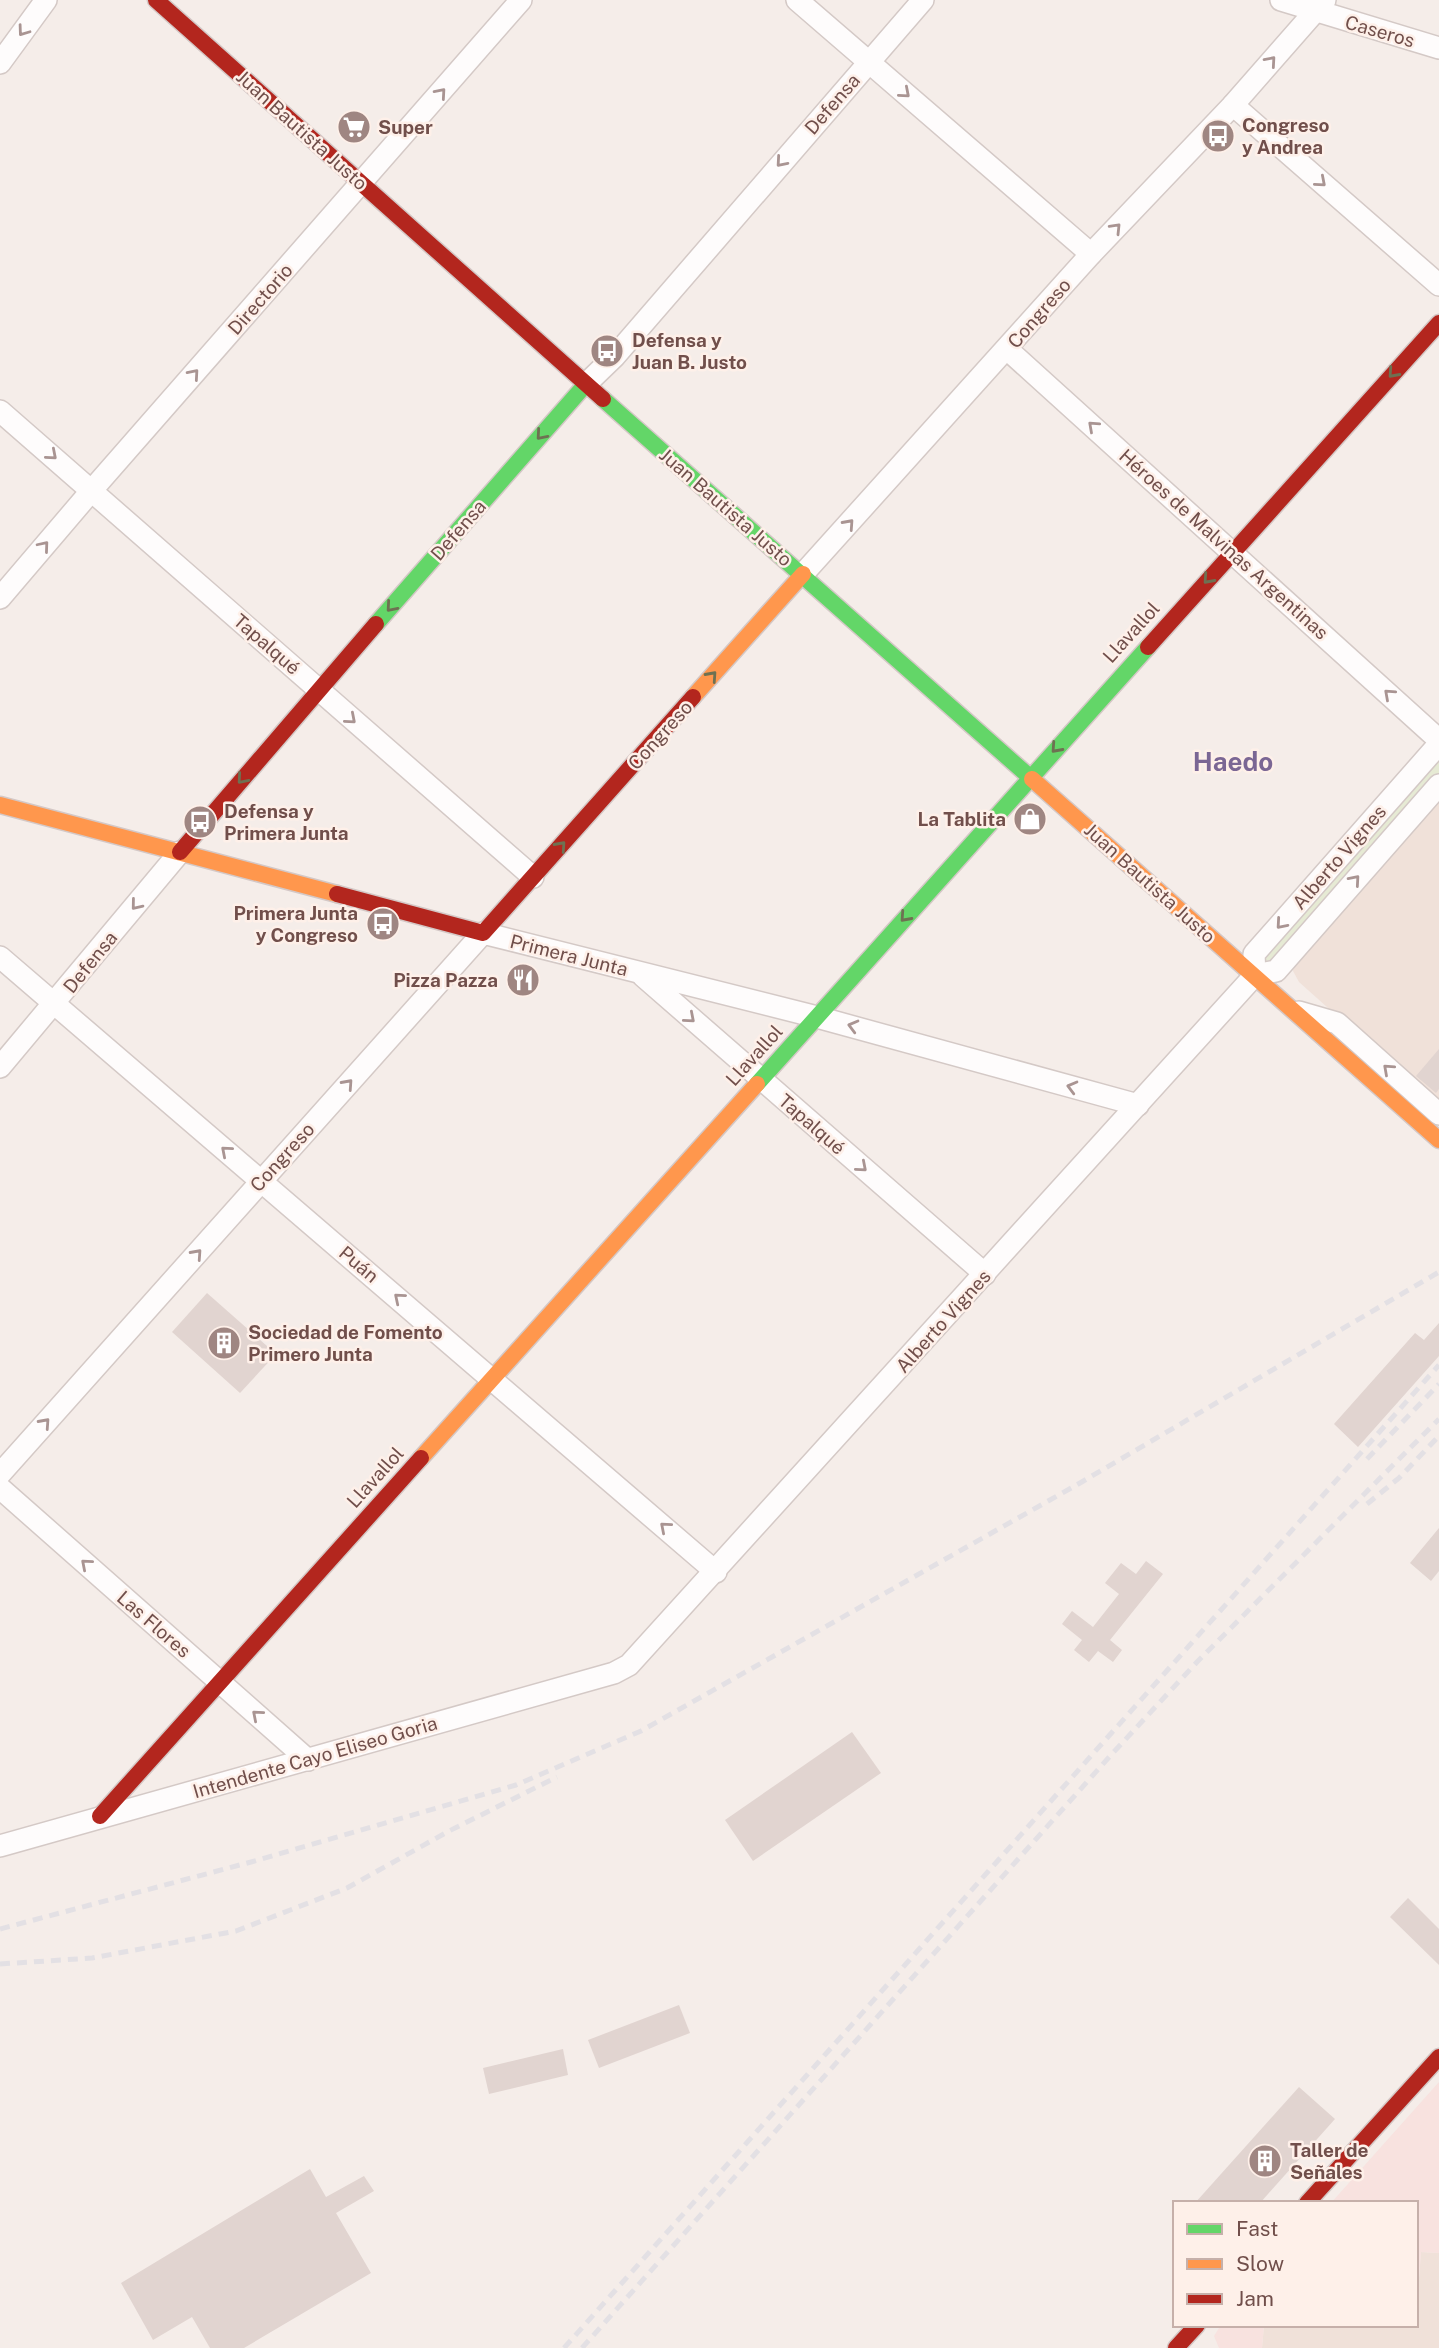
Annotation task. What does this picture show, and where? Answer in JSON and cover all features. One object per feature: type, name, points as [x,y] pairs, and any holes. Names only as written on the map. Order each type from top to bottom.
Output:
[{"type":"street","points":[[0,63],[46,0]]},
{"type":"street","name":"Juan Bautista Justo","points":[[156,0],[1439,1140]]},
{"type":"street","name":"Directorio","points":[[0,598],[522,0]]},
{"type":"street","points":[[797,0],[1091,254]]},
{"type":"street","name":"Defensa","points":[[0,1067],[318,690],[586,384],[615,356],[923,0]]},
{"type":"street","name":"Caseros","points":[[1282,0],[1320,6],[1439,48]]},
{"type":"street","name":"Congreso","points":[[0,1474],[1091,254],[1233,105],[1320,6]]},
{"type":"street","points":[[1233,105],[1439,285]]},
{"type":"street","name":"Llavallol","points":[[100,1816],[1439,323]]},
{"type":"street","name":"Héroes de Malvinas Argentinas","points":[[1007,349],[1233,551],[1439,742]]},
{"type":"street","name":"Tapalqué","points":[[0,411],[533,877]]},
{"type":"street","name":"Alberto Vignes","points":[[1255,975],[1254,954],[1439,742]]},
{"type":"street","name":"Alberto Vignes","points":[[629,1665],[1255,975],[1276,971],[1439,785]]},
{"type":"street","name":"Primera Junta","points":[[0,805],[483,933],[817,1017],[1138,1105]]},
{"type":"street","name":"Puán","points":[[0,957],[716,1572]]},
{"type":"street","name":"Tapalqué","points":[[639,973],[985,1274]]},
{"type":"street","name":"Juan Bautista Justo","points":[[1297,1012],[1337,1023],[1439,1114]]},
{"type":"street","name":"Las Flores","points":[[0,1488],[308,1760]]},
{"type":"street","name":"Intendente Cayo Eliseo Goria","points":[[0,1846],[614,1673],[629,1665]]},
{"type":"street","points":[[1309,2201],[1439,2057]]},
{"type":"street","points":[[1181,2346],[1195,2327]]},
{"type":"shaded area","points":[[1439,797],[1439,1107],[1299,982],[1293,971],[1294,962]]},
{"type":"shaded area","points":[[1439,2082],[1439,2253],[1421,2252],[1419,2278],[1418,2201],[1333,2201]]},
{"type":"shaded area","points":[[1421,2252],[1439,2253],[1439,2348],[1262,2348],[1264,2327],[1418,2327]]},
{"type":"shaded area","points":[[1220,2327],[1264,2327],[1262,2348],[1219,2348],[1214,2336]]},
{"type":"green space","points":[[1439,756],[1439,775],[1274,960],[1265,961],[1264,952]]},
{"type":"building","points":[[1439,1049],[1439,1089],[1436,1093],[1416,1076]]},
{"type":"building","name":"Sociedad de Fomento Primero Junta","points":[[207,1293],[276,1354],[240,1393],[172,1332]]},
{"type":"building","points":[[1439,1323],[1439,1356],[1358,1447],[1334,1424],[1415,1333],[1424,1340]]},
{"type":"building","points":[[1439,1528],[1439,1571],[1431,1581],[1410,1563]]},
{"type":"building","points":[[1146,1561],[1163,1574],[1110,1640],[1122,1650],[1113,1662],[1098,1651],[1089,1662],[1074,1650],[1082,1640],[1062,1624],[1072,1611],[1093,1627],[1119,1594],[1105,1583],[1121,1563],[1136,1574]]},
{"type":"building","points":[[852,1732],[881,1773],[753,1861],[725,1820]]},
{"type":"building","points":[[1408,1898],[1439,1929],[1439,1965],[1390,1917]]},
{"type":"building","points":[[679,2005],[690,2033],[599,2068],[588,2040]]},
{"type":"building","points":[[563,2049],[568,2075],[489,2094],[483,2068]]},
{"type":"building","name":"Taller de Señales","points":[[1299,2087],[1335,2119],[1262,2201],[1197,2201]]},
{"type":"building","points":[[310,2169],[326,2197],[364,2176],[374,2191],[336,2213],[371,2273],[244,2348],[210,2348],[192,2317],[153,2340],[121,2283]]},
{"type":"railway","points":[[0,1929],[251,1862],[516,1785],[641,1731],[1080,1483],[1439,1272]]},
{"type":"railway","points":[[564,2348],[1439,1365]]},
{"type":"railway","points":[[1367,1459],[1439,1384]]},
{"type":"railway","points":[[582,2348],[1111,1755],[1197,1662],[1439,1419]]},
{"type":"railway","points":[[1367,1504],[1399,1478],[1439,1436]]},
{"type":"railway","points":[[0,1964],[92,1958],[236,1931],[347,1888],[449,1831],[557,1777]]},
{"type":"traffic: fast","points":[[376,624],[586,384]]},
{"type":"traffic: fast","points":[[603,399],[1032,779]]},
{"type":"traffic: fast","points":[[757,1084],[1148,647]]},
{"type":"traffic: slow","points":[[693,697],[803,574]]},
{"type":"traffic: slow","points":[[1032,779],[1439,1140]]},
{"type":"traffic: slow","points":[[0,805],[337,894]]},
{"type":"traffic: slow","points":[[421,1458],[757,1084]]},
{"type":"traffic: jam","points":[[156,0],[603,399]]},
{"type":"traffic: jam","points":[[1148,647],[1439,323]]},
{"type":"traffic: jam","points":[[180,852],[376,624]]},
{"type":"traffic: jam","points":[[337,894],[483,933],[693,697]]},
{"type":"traffic: jam","points":[[100,1816],[421,1458]]},
{"type":"traffic: jam","points":[[1309,2201],[1439,2057]]},
{"type":"traffic: jam","points":[[1176,2348],[1195,2327]]},
{"type":"place","name":"Super","points":[[354,127]]},
{"type":"place","name":"Congreso y Andrea","points":[[1218,136]]},
{"type":"place","name":"Defensa y Juan B. Justo","points":[[607,351]]},
{"type":"place","name":"La Tablita","points":[[1030,819]]},
{"type":"place","name":"Defensa y Primera Junta","points":[[200,822]]},
{"type":"place","name":"Primera Junta y Congreso","points":[[383,924]]},
{"type":"place","name":"Pizza Pazza","points":[[523,980]]},
{"type":"place","name":"Sociedad de Fomento Primero Junta","points":[[224,1343]]},
{"type":"place","name":"Taller de Señales","points":[[1265,2161]]},
{"type":"district","name":"Haedo","points":[[1233,762]]}]
